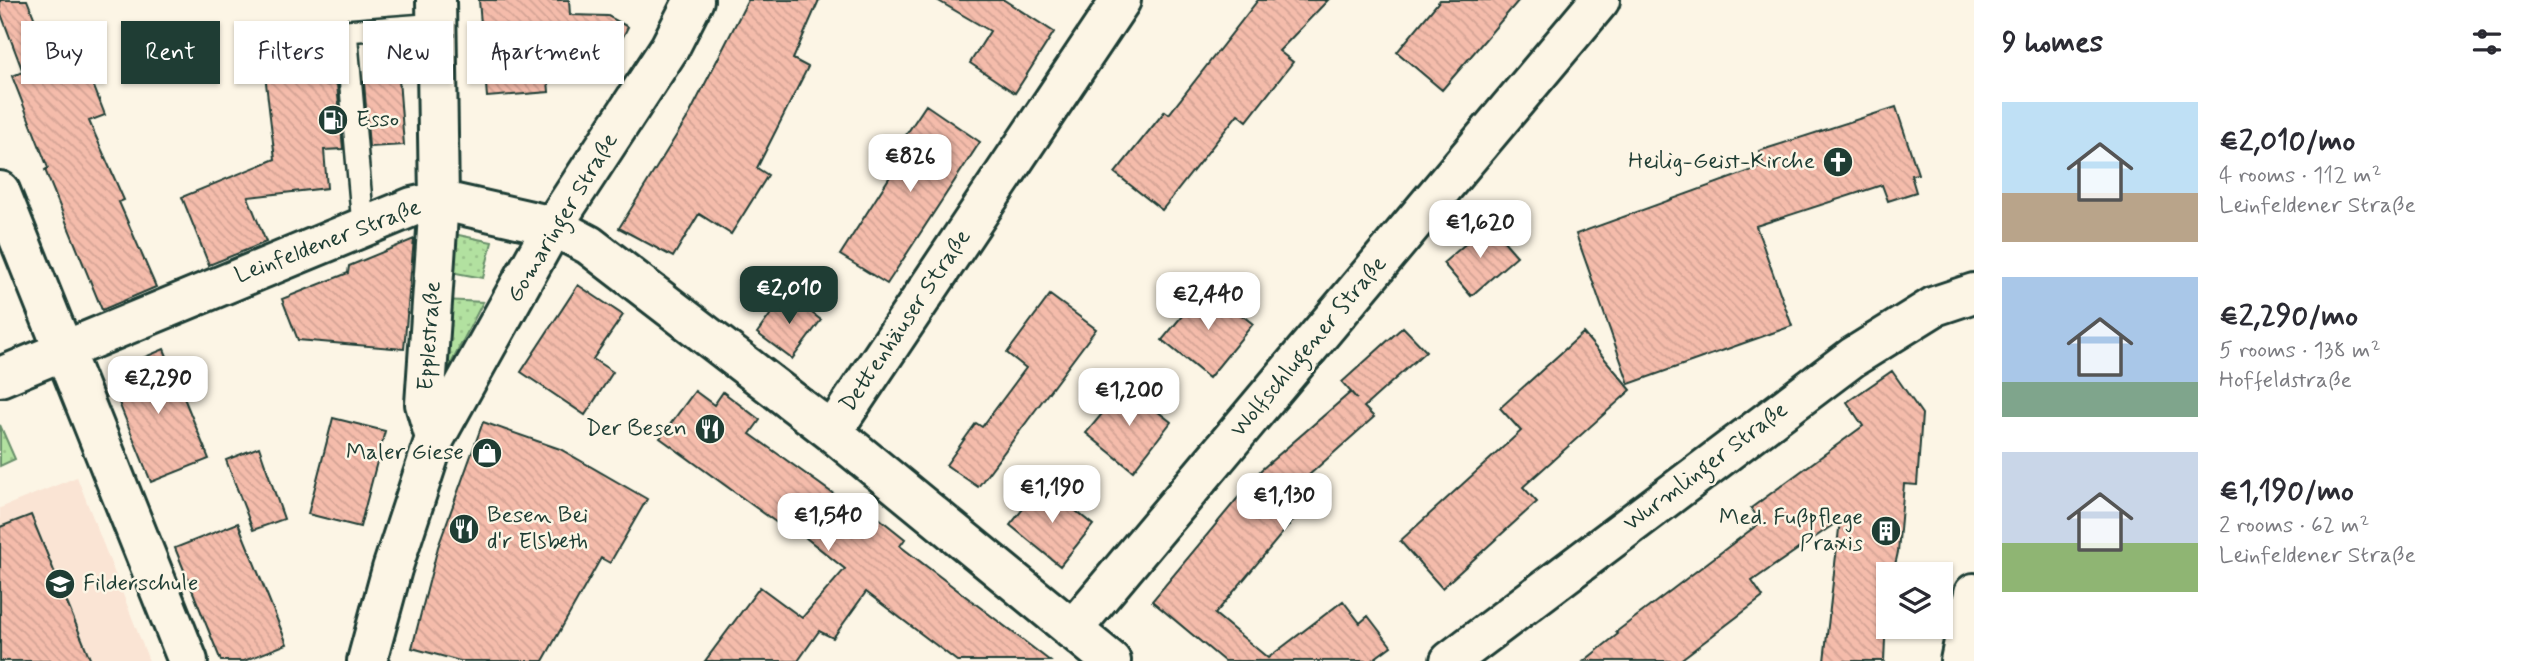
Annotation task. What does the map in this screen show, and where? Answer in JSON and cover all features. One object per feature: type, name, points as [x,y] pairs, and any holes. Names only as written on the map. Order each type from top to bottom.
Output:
[{"type":"street","name":"Gomaringer Straße","points":[[435,438],[553,226],[670,47],[694,0]]},
{"type":"street","name":"Dettenhäuser Straße","points":[[832,432],[1121,0]]},
{"type":"street","name":"Wolfschlugener Straße","points":[[1072,630],[1600,0]]},
{"type":"street","name":"Epplestraße","points":[[435,438],[425,404],[439,201],[437,12]]},
{"type":"street","points":[[0,191],[188,661]]},
{"type":"street","name":"Leinfeldener Straße","points":[[0,377],[363,225],[439,201],[553,226],[589,245],[832,432],[1111,661]]},
{"type":"street","name":"Wurmlinger Straße","points":[[1450,661],[1853,356],[1935,306],[1974,293]]},
{"type":"street","points":[[367,661],[392,569],[435,438]]},
{"type":"street","points":[[1960,661],[1974,593]]},
{"type":"lane","points":[[363,225],[346,31],[437,12]]},
{"type":"shaded area","name":"Filderschule","points":[[77,477],[149,661],[0,661],[0,508]]},
{"type":"green space","points":[[449,233],[492,242],[483,278],[445,271]]},
{"type":"green space","points":[[443,300],[483,302],[439,387]]},
{"type":"green space","points":[[0,425],[15,459],[0,466]]},
{"type":"building","points":[[0,0],[27,0],[35,21],[21,21],[21,67],[0,11]]},
{"type":"building","points":[[479,0],[569,0],[570,15],[608,16],[617,21],[481,21]]},
{"type":"building","points":[[748,0],[819,0],[793,59],[808,67],[757,168],[768,175],[731,234],[699,214],[673,257],[619,228],[689,115]]},
{"type":"building","points":[[937,0],[1004,0],[1054,32],[1015,93],[970,63],[990,31]]},
{"type":"building","points":[[1258,0],[1328,0],[1279,51],[1293,62],[1247,121],[1238,114],[1162,210],[1115,173],[1165,111],[1169,114]]},
{"type":"building","points":[[1440,0],[1519,0],[1442,90],[1397,52]]},
{"type":"building","points":[[21,73],[21,84],[93,84],[105,115],[89,121],[124,200],[119,202],[156,287],[102,310],[45,170],[48,168],[12,76]]},
{"type":"building","points":[[266,84],[337,84],[343,149],[324,150],[327,188],[248,197],[266,242],[209,265],[182,197],[275,159]]},
{"type":"building","points":[[364,84],[399,84],[404,145],[369,147]]},
{"type":"building","points":[[486,84],[548,84],[549,92],[487,97]]},
{"type":"building","points":[[926,105],[980,142],[887,284],[840,255],[898,164],[890,159]]},
{"type":"building","points":[[1896,107],[1918,174],[1911,175],[1916,192],[1888,201],[1882,185],[1756,226],[1792,326],[1629,384],[1576,234],[1764,166],[1759,151]]},
{"type":"building","points":[[1489,224],[1517,256],[1471,296],[1443,263]]},
{"type":"building","points":[[414,239],[404,349],[298,340],[282,299],[348,273],[349,266]]},
{"type":"building","points":[[578,285],[623,315],[593,359],[613,372],[585,415],[521,372]]},
{"type":"building","points":[[1206,287],[1253,324],[1209,378],[1162,340]]},
{"type":"building","points":[[786,293],[821,320],[792,359],[757,333]]},
{"type":"building","points":[[1050,295],[1096,329],[978,487],[946,465],[976,423],[982,427],[1026,368],[1007,353]]},
{"type":"building","points":[[1403,327],[1426,351],[1364,407],[1374,417],[1289,493],[1305,506],[1215,614],[1268,658],[1343,601],[1360,623],[1368,616],[1391,646],[1371,661],[1224,661],[1152,601],[1261,470],[1351,392],[1342,382]]},
{"type":"building","points":[[1583,333],[1631,390],[1523,487],[1537,502],[1442,588],[1400,541],[1521,431],[1500,408]]},
{"type":"building","points":[[164,349],[209,459],[151,482],[107,373]]},
{"type":"building","points":[[1892,371],[1922,414],[1917,485],[1904,484],[1896,562],[1876,562],[1876,639],[1885,639],[1884,661],[1824,661],[1840,520],[1752,581],[1763,597],[1679,661],[1584,661],[1618,634],[1616,632],[1761,522],[1751,508],[1863,426],[1847,402]]},
{"type":"building","points":[[1125,386],[1171,422],[1133,471],[1086,433]]},
{"type":"building","points":[[695,391],[714,405],[723,392],[760,420],[750,434],[845,502],[850,495],[905,539],[900,546],[1050,661],[957,661],[866,592],[833,638],[819,631],[798,661],[705,661],[760,587],[802,618],[845,569],[781,518],[777,523],[660,438]]},
{"type":"building","points":[[333,418],[385,431],[360,527],[308,514]]},
{"type":"building","points":[[483,422],[560,449],[647,499],[610,563],[601,558],[543,661],[460,661],[412,648],[438,547]]},
{"type":"building","points":[[259,447],[284,519],[253,530],[226,460]]},
{"type":"building","points":[[1043,484],[1093,525],[1060,566],[1010,525]]},
{"type":"building","points":[[31,515],[91,661],[0,661],[0,527]]},
{"type":"building","points":[[238,523],[287,644],[244,661],[221,661],[175,548]]},
{"type":"place","name":"Esso","points":[[333,120]]},
{"type":"place","name":"Heilig-Geist-Kirche","points":[[1838,162]]},
{"type":"place","name":"Der Besen","points":[[710,429]]},
{"type":"place","name":"Maler Giese","points":[[487,453]]},
{"type":"place","name":"Besen Bei d'r Elsbeth","points":[[464,529]]},
{"type":"place","name":"Med. Fußpflege Praxis","points":[[1886,531]]},
{"type":"place","name":"Filderschule","points":[[60,584]]}]
